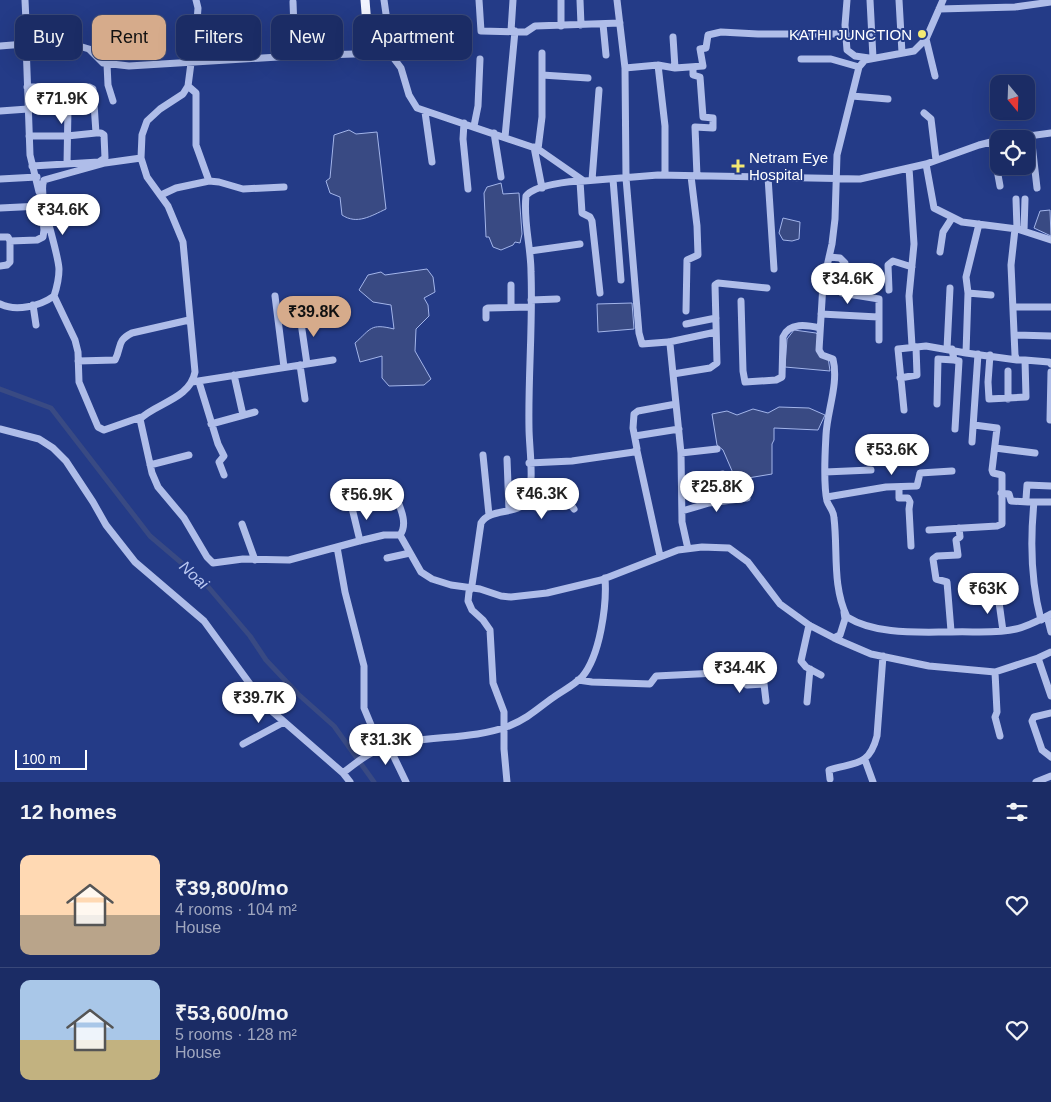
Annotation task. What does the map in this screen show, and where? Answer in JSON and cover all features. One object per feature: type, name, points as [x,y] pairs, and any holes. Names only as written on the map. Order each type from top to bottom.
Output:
[{"type":"main road","points":[[360,0],[361,15]]},
{"type":"main road","points":[[365,0],[367,15]]},
{"type":"street","points":[[25,0],[25,15]]},
{"type":"street","points":[[196,0],[198,8],[193,62],[188,86],[178,98],[160,109],[147,122],[142,135],[141,158],[147,177],[168,206],[183,242],[195,382],[224,456],[219,462],[224,475]]},
{"type":"street","points":[[384,0],[386,15]]},
{"type":"street","points":[[479,0],[481,31],[526,32],[535,26],[620,23]]},
{"type":"street","points":[[505,137],[513,31],[513,0]]},
{"type":"street","points":[[561,0],[561,26]]},
{"type":"street","points":[[580,0],[581,25]]},
{"type":"street","points":[[617,0],[625,68],[626,178],[640,340],[644,344],[669,342],[716,332]]},
{"type":"street","points":[[847,0],[847,50],[855,56],[871,58]]},
{"type":"street","points":[[870,0],[871,58]]},
{"type":"street","points":[[899,0],[902,53]]},
{"type":"street","points":[[834,638],[840,635],[845,619],[836,578],[834,517],[827,502],[826,434],[835,375],[833,359],[822,356],[820,350],[820,328],[823,284],[835,220],[837,155],[859,67],[864,60],[914,51],[926,39],[943,0]]},
{"type":"street","points":[[293,2],[293,15]]},
{"type":"street","points":[[939,9],[1015,7],[1051,2]]},
{"type":"street","points":[[603,24],[606,55]]},
{"type":"street","points":[[625,68],[658,65],[675,68],[703,66],[700,49],[706,48],[708,35],[721,32],[846,34]]},
{"type":"street","points":[[673,37],[675,68]]},
{"type":"street","points":[[926,39],[935,76]]},
{"type":"street","points":[[0,46],[15,44]]},
{"type":"street","points":[[82,46],[107,64],[129,66],[271,57]]},
{"type":"street","points":[[542,53],[542,117],[536,148],[542,188]]},
{"type":"street","points":[[801,59],[831,59],[859,67]]},
{"type":"street","points":[[0,237],[6,237],[10,241],[37,240],[43,237],[44,230],[37,177],[32,166],[29,136],[26,60]]},
{"type":"street","points":[[395,60],[401,68],[412,103],[425,112],[474,126],[536,148],[585,181]]},
{"type":"street","points":[[474,126],[478,106],[480,60]]},
{"type":"street","points":[[107,64],[108,86],[112,101]]},
{"type":"street","points":[[658,65],[665,126],[665,175]]},
{"type":"street","points":[[686,311],[687,260],[698,255],[694,176],[695,127],[713,128],[713,118],[703,117],[700,77],[693,75],[693,68]]},
{"type":"street","points":[[542,76],[588,78]]},
{"type":"street","points":[[188,86],[196,93],[196,145],[209,182]]},
{"type":"street","points":[[27,87],[89,87],[93,89],[96,133]]},
{"type":"street","points":[[599,90],[582,213],[592,221],[600,294]]},
{"type":"street","points":[[852,96],[888,99]]},
{"type":"street","points":[[67,164],[68,108]]},
{"type":"street","points":[[0,111],[28,109]]},
{"type":"street","points":[[425,112],[432,162]]},
{"type":"street","points":[[924,113],[931,119],[936,160]]},
{"type":"street","points":[[464,123],[462,139],[468,188]]},
{"type":"street","points":[[29,136],[67,136],[96,133],[101,133],[104,136],[104,160],[32,166]]},
{"type":"street","points":[[494,133],[502,177]]},
{"type":"street","points":[[1035,135],[1051,133]]},
{"type":"street","points":[[525,504],[530,485],[531,303],[526,196],[532,190],[585,181],[665,175],[874,177],[926,164],[990,143]]},
{"type":"street","points":[[141,158],[106,163],[46,179],[43,182],[46,209],[59,270],[54,296],[75,340],[79,382],[100,429],[104,430],[141,417],[169,402],[195,382],[333,360]]},
{"type":"street","points":[[926,164],[934,208],[962,222],[1018,230],[1051,240]]},
{"type":"street","points":[[900,378],[917,375],[909,296],[913,221],[909,168]]},
{"type":"street","points":[[1035,170],[1037,188]]},
{"type":"street","points":[[999,175],[1000,186]]},
{"type":"street","points":[[0,179],[37,177]]},
{"type":"street","points":[[768,177],[774,269]]},
{"type":"street","points":[[613,179],[621,280]]},
{"type":"street","points":[[161,195],[176,188],[209,182],[219,182],[243,189],[284,187]]},
{"type":"street","points":[[1016,199],[1018,230]]},
{"type":"street","points":[[1017,360],[1011,266],[1025,199]]},
{"type":"street","points":[[0,208],[41,206]]},
{"type":"street","points":[[940,252],[943,232],[952,218]]},
{"type":"street","points":[[966,353],[968,293],[966,277],[978,224]]},
{"type":"street","points":[[0,266],[7,266],[10,262],[10,241]]},
{"type":"street","points":[[530,251],[580,244]]},
{"type":"street","points":[[829,257],[840,258],[845,262],[841,283],[843,285],[842,293],[879,299],[879,340]]},
{"type":"street","points":[[889,290],[888,265],[890,262],[893,261],[912,267]]},
{"type":"street","points":[[673,374],[714,366],[717,358],[715,287],[718,283],[767,288]]},
{"type":"street","points":[[511,285],[511,307]]},
{"type":"street","points":[[950,288],[950,349],[954,360]]},
{"type":"street","points":[[968,293],[992,295]]},
{"type":"street","points":[[0,304],[6,307],[33,305],[47,301],[54,296]]},
{"type":"street","points":[[275,296],[284,367]]},
{"type":"street","points":[[486,318],[486,309],[488,308],[511,307],[557,299]]},
{"type":"street","points":[[741,301],[745,382],[776,380],[782,377],[783,337],[785,333],[797,326],[820,328]]},
{"type":"street","points":[[33,305],[36,325]]},
{"type":"street","points":[[1013,307],[1051,307]]},
{"type":"street","points":[[821,314],[878,317]]},
{"type":"street","points":[[300,316],[305,399]]},
{"type":"street","points":[[686,324],[716,318]]},
{"type":"street","points":[[78,361],[114,360],[120,341],[132,333],[189,320]]},
{"type":"street","points":[[1015,335],[1051,336]]},
{"type":"street","points":[[669,342],[682,453],[682,511],[688,549]]},
{"type":"street","points":[[904,410],[897,350],[914,347],[950,349],[1017,360],[1049,362],[1051,364]]},
{"type":"street","points":[[972,442],[978,354]]},
{"type":"street","points":[[990,355],[989,399],[1026,397],[1025,360]]},
{"type":"street","points":[[937,404],[938,359],[959,362],[955,429]]},
{"type":"street","points":[[1008,371],[1008,399]]},
{"type":"street","points":[[1050,420],[1051,372]]},
{"type":"street","points":[[234,375],[244,414]]},
{"type":"street","points":[[660,556],[636,451],[632,419],[634,414],[638,412],[676,404]]},
{"type":"street","points":[[211,424],[255,412]]},
{"type":"street","points":[[141,417],[150,465],[158,487],[184,518],[207,557],[213,563],[289,560],[360,540],[384,535],[400,535]]},
{"type":"street","points":[[929,530],[1000,525],[1002,520],[1002,474],[992,472],[997,428],[974,425]]},
{"type":"street","points":[[0,428],[39,439],[53,448],[66,461],[106,525],[135,562],[204,621],[237,664],[253,691],[266,706],[343,773],[350,782]]},
{"type":"street","points":[[634,436],[678,429]]},
{"type":"street","points":[[995,448],[1036,453]]},
{"type":"street","points":[[682,453],[717,449]]},
{"type":"street","points":[[529,463],[572,462],[636,451]]},
{"type":"street","points":[[150,465],[189,455]]},
{"type":"street","points":[[482,455],[489,515]]},
{"type":"street","points":[[506,460],[509,510]]},
{"type":"street","points":[[826,472],[870,470]]},
{"type":"street","points":[[827,497],[854,491],[917,486],[920,473],[952,472]]},
{"type":"street","points":[[682,483],[723,474]]},
{"type":"street","points":[[1031,502],[1026,499],[1027,485],[1051,486]]},
{"type":"street","points":[[899,487],[899,498],[908,498],[910,502],[911,546]]},
{"type":"street","points":[[394,492],[404,523],[403,531],[400,535]]},
{"type":"street","points":[[1001,493],[1009,494],[1011,501],[1051,502]]},
{"type":"street","points":[[682,511],[704,504],[747,498]]},
{"type":"street","points":[[507,782],[504,750],[504,712],[493,683],[490,630],[468,605],[467,597],[471,588],[481,523],[489,515],[525,504],[542,509],[569,502],[574,509]]},
{"type":"street","points":[[1031,502],[1032,553],[1036,602],[1047,617],[1051,632]]},
{"type":"street","points":[[352,508],[360,540]]},
{"type":"street","points":[[242,524],[255,560]]},
{"type":"street","points":[[951,632],[947,582],[935,578],[933,559],[937,556],[958,555],[956,540],[960,537],[959,528]]},
{"type":"street","points":[[400,535],[420,572],[432,579],[451,585],[511,597],[547,593],[605,578],[678,550],[729,548],[748,562],[780,604],[809,625],[871,654],[929,666],[995,672],[1051,652]]},
{"type":"street","points":[[337,547],[345,592],[364,666],[364,708],[381,749]]},
{"type":"street","points":[[387,558],[410,553]]},
{"type":"street","points":[[343,773],[373,752],[392,745],[475,734],[505,727],[533,715],[584,675],[594,655],[600,631],[606,598],[605,578]]},
{"type":"street","points":[[998,596],[1003,631]]},
{"type":"street","points":[[844,612],[846,617],[854,621],[878,628],[928,633],[1014,630],[1047,617]]},
{"type":"street","points":[[809,625],[801,661],[821,676]]},
{"type":"street","points":[[830,779],[829,770],[854,766],[865,760],[875,746],[883,656]]},
{"type":"street","points":[[1038,658],[1051,696]]},
{"type":"street","points":[[807,702],[810,669]]},
{"type":"street","points":[[578,680],[603,683],[650,684],[656,676],[758,671]]},
{"type":"street","points":[[744,672],[747,685],[764,684],[766,701]]},
{"type":"street","points":[[995,672],[997,712],[995,717],[1000,736]]},
{"type":"street","points":[[1050,753],[1042,750],[1032,721],[1034,717],[1051,713]]},
{"type":"street","points":[[243,744],[284,722]]},
{"type":"street","points":[[392,745],[393,755],[406,782]]},
{"type":"street","points":[[865,760],[873,782]]},
{"type":"street","points":[[1036,782],[1051,776]]},
{"type":"water","points":[[349,130],[356,134],[377,132],[386,209],[369,217],[359,219],[348,218],[342,215],[340,197],[330,193],[326,181],[330,178],[334,135]]},
{"type":"water","points":[[501,183],[503,194],[519,193],[522,234],[520,243],[515,242],[513,245],[501,250],[493,247],[489,237],[486,237],[484,193],[487,187]]},
{"type":"water","points":[[1050,210],[1051,236],[1034,228],[1040,211]]},
{"type":"water","points":[[783,218],[800,222],[799,239],[792,241],[783,240],[779,233]]},
{"type":"water","points":[[427,269],[433,277],[435,292],[424,298],[428,305],[429,316],[416,329],[415,351],[431,379],[424,385],[389,386],[382,378],[382,356],[360,362],[355,343],[372,328],[386,327],[394,329],[391,305],[373,302],[359,290],[368,275],[381,272],[385,275]]},
{"type":"water","points":[[632,303],[634,329],[598,332],[597,304]]},
{"type":"water","points":[[794,330],[816,333],[821,338],[822,354],[828,357],[830,371],[785,367],[787,339]]},
{"type":"water","points":[[779,407],[809,408],[825,415],[818,430],[774,428],[772,474],[736,480],[723,450],[717,445],[712,414],[727,411],[737,415],[753,409],[768,413]]},
{"type":"waterway","name":"Noai","points":[[0,389],[51,408],[150,536],[204,582],[250,636],[266,660],[298,694],[334,726],[374,782]]},
{"type":"place","name":"KATHI JUNCTION","points":[[922,34]]},
{"type":"place","name":"Netram Eye Hospital","points":[[738,166]]}]
